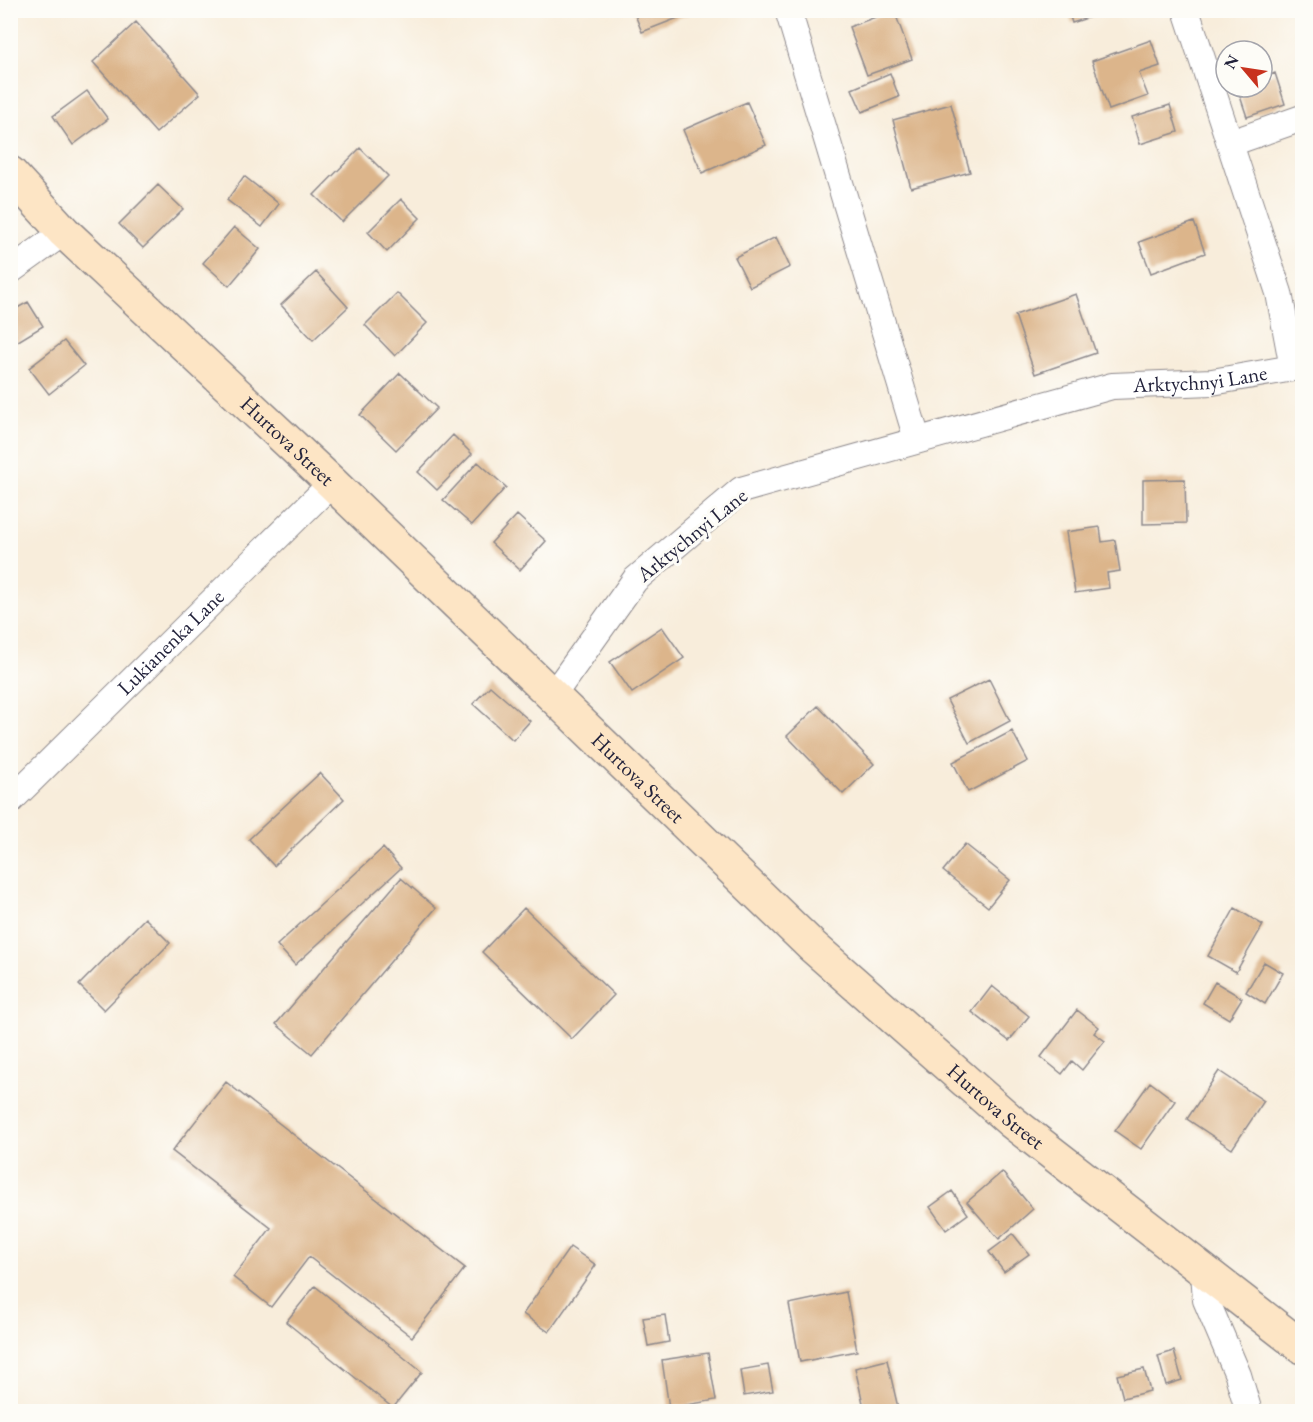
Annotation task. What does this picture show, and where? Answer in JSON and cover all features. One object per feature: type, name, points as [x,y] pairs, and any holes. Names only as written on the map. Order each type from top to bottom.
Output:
[{"type":"street","points":[[788,10],[917,440]]},
{"type":"street","name":"Arktychnyi Lane","points":[[553,695],[634,580],[741,490],[1112,386],[1212,382],[1293,368],[1279,293],[1186,10]]},
{"type":"street","points":[[1231,143],[1302,117]]},
{"type":"street","name":"Hurtova Street","points":[[10,173],[64,232],[332,483],[812,946],[1011,1122],[1204,1272],[1301,1342]]},
{"type":"street","points":[[10,271],[64,232]]},
{"type":"street","name":"Lukianenka Lane","points":[[10,801],[332,483]]},
{"type":"street","points":[[1204,1272],[1206,1300],[1238,1375],[1249,1412]]},
{"type":"building","points":[[633,10],[696,10],[696,11],[642,32]]},
{"type":"building","points":[[894,10],[912,59],[867,75],[849,27]]},
{"type":"building","points":[[1068,10],[1108,10],[1108,11],[1072,23]]},
{"type":"building","points":[[136,22],[200,94],[156,133],[93,62]]},
{"type":"building","points":[[1151,40],[1160,66],[1139,73],[1148,96],[1109,110],[1092,61]]},
{"type":"building","points":[[890,73],[899,97],[862,112],[852,89]]},
{"type":"building","points":[[1274,73],[1285,104],[1247,117],[1241,99],[1274,99]]},
{"type":"building","points":[[87,91],[108,119],[73,145],[53,116]]},
{"type":"building","points":[[747,102],[766,145],[702,173],[683,130]]},
{"type":"building","points":[[951,104],[970,172],[911,188],[893,120]]},
{"type":"building","points":[[1170,105],[1178,132],[1140,144],[1132,117]]},
{"type":"building","points":[[360,148],[388,176],[342,222],[314,195]]},
{"type":"building","points":[[244,176],[279,204],[262,227],[227,200]]},
{"type":"building","points":[[158,185],[183,209],[143,248],[119,224]]},
{"type":"building","points":[[401,199],[420,218],[387,252],[368,232]]},
{"type":"building","points":[[1194,222],[1205,253],[1151,273],[1139,242]]},
{"type":"building","points":[[234,227],[260,249],[229,286],[203,263]]},
{"type":"building","points":[[776,237],[790,267],[750,287],[735,257]]},
{"type":"building","points":[[316,272],[348,307],[313,340],[281,305]]},
{"type":"building","points":[[397,293],[427,323],[395,356],[365,325]]},
{"type":"building","points":[[1076,294],[1096,353],[1035,374],[1015,315]]},
{"type":"building","points":[[28,302],[43,326],[15,343],[10,335],[10,312]]},
{"type":"building","points":[[64,341],[84,366],[49,394],[29,368]]},
{"type":"building","points":[[400,373],[437,408],[396,450],[360,415]]},
{"type":"building","points":[[453,435],[472,454],[437,490],[418,472]]},
{"type":"building","points":[[478,462],[506,487],[472,525],[443,500]]},
{"type":"building","points":[[1185,479],[1186,523],[1143,524],[1143,480]]},
{"type":"building","points":[[517,515],[546,541],[520,570],[491,543]]},
{"type":"building","points":[[1100,527],[1102,542],[1115,540],[1120,571],[1107,573],[1109,588],[1075,593],[1066,532]]},
{"type":"building","points":[[662,627],[684,658],[632,693],[610,662]]},
{"type":"building","points":[[989,679],[1010,721],[969,743],[947,700]]},
{"type":"building","points":[[490,686],[530,721],[513,740],[473,704]]},
{"type":"building","points":[[818,706],[874,764],[843,794],[787,736]]},
{"type":"building","points":[[1012,731],[1028,761],[968,792],[953,762]]},
{"type":"building","points":[[320,773],[344,799],[274,866],[249,839]]},
{"type":"building","points":[[965,844],[1010,880],[988,907],[943,871]]},
{"type":"building","points":[[383,848],[401,868],[295,965],[277,945]]},
{"type":"building","points":[[401,878],[436,908],[312,1054],[276,1024]]},
{"type":"building","points":[[524,908],[614,995],[572,1039],[482,952]]},
{"type":"building","points":[[1235,908],[1263,925],[1236,972],[1208,956]]},
{"type":"building","points":[[145,918],[170,943],[104,1010],[79,985]]},
{"type":"building","points":[[1264,962],[1283,973],[1265,1004],[1246,992]]},
{"type":"building","points":[[1215,982],[1242,998],[1229,1019],[1203,1003]]},
{"type":"building","points":[[992,986],[1029,1016],[1009,1041],[972,1012]]},
{"type":"building","points":[[1077,1010],[1099,1027],[1094,1033],[1105,1041],[1082,1070],[1072,1061],[1062,1074],[1041,1057]]},
{"type":"building","points":[[1219,1071],[1264,1101],[1232,1149],[1187,1119]]},
{"type":"building","points":[[226,1082],[465,1268],[412,1337],[309,1257],[271,1307],[233,1277],[271,1228],[172,1151]]},
{"type":"building","points":[[1150,1082],[1175,1101],[1141,1149],[1115,1131]]},
{"type":"building","points":[[1002,1172],[1033,1209],[999,1239],[967,1202]]},
{"type":"building","points":[[952,1191],[968,1214],[946,1230],[930,1207]]},
{"type":"building","points":[[1013,1234],[1029,1254],[1004,1272],[989,1252]]},
{"type":"building","points":[[570,1247],[596,1265],[549,1332],[523,1314]]},
{"type":"building","points":[[315,1286],[422,1372],[393,1408],[286,1322]]},
{"type":"building","points":[[846,1292],[857,1351],[800,1362],[789,1304]]},
{"type":"building","points":[[665,1315],[669,1342],[648,1346],[643,1318]]},
{"type":"building","points":[[1174,1351],[1182,1380],[1166,1385],[1158,1356]]},
{"type":"building","points":[[708,1353],[716,1400],[669,1408],[662,1360]]},
{"type":"building","points":[[887,1360],[899,1412],[865,1412],[855,1368]]},
{"type":"building","points":[[768,1365],[773,1391],[744,1396],[740,1370]]},
{"type":"building","points":[[1144,1369],[1150,1391],[1123,1398],[1117,1375]]}]
